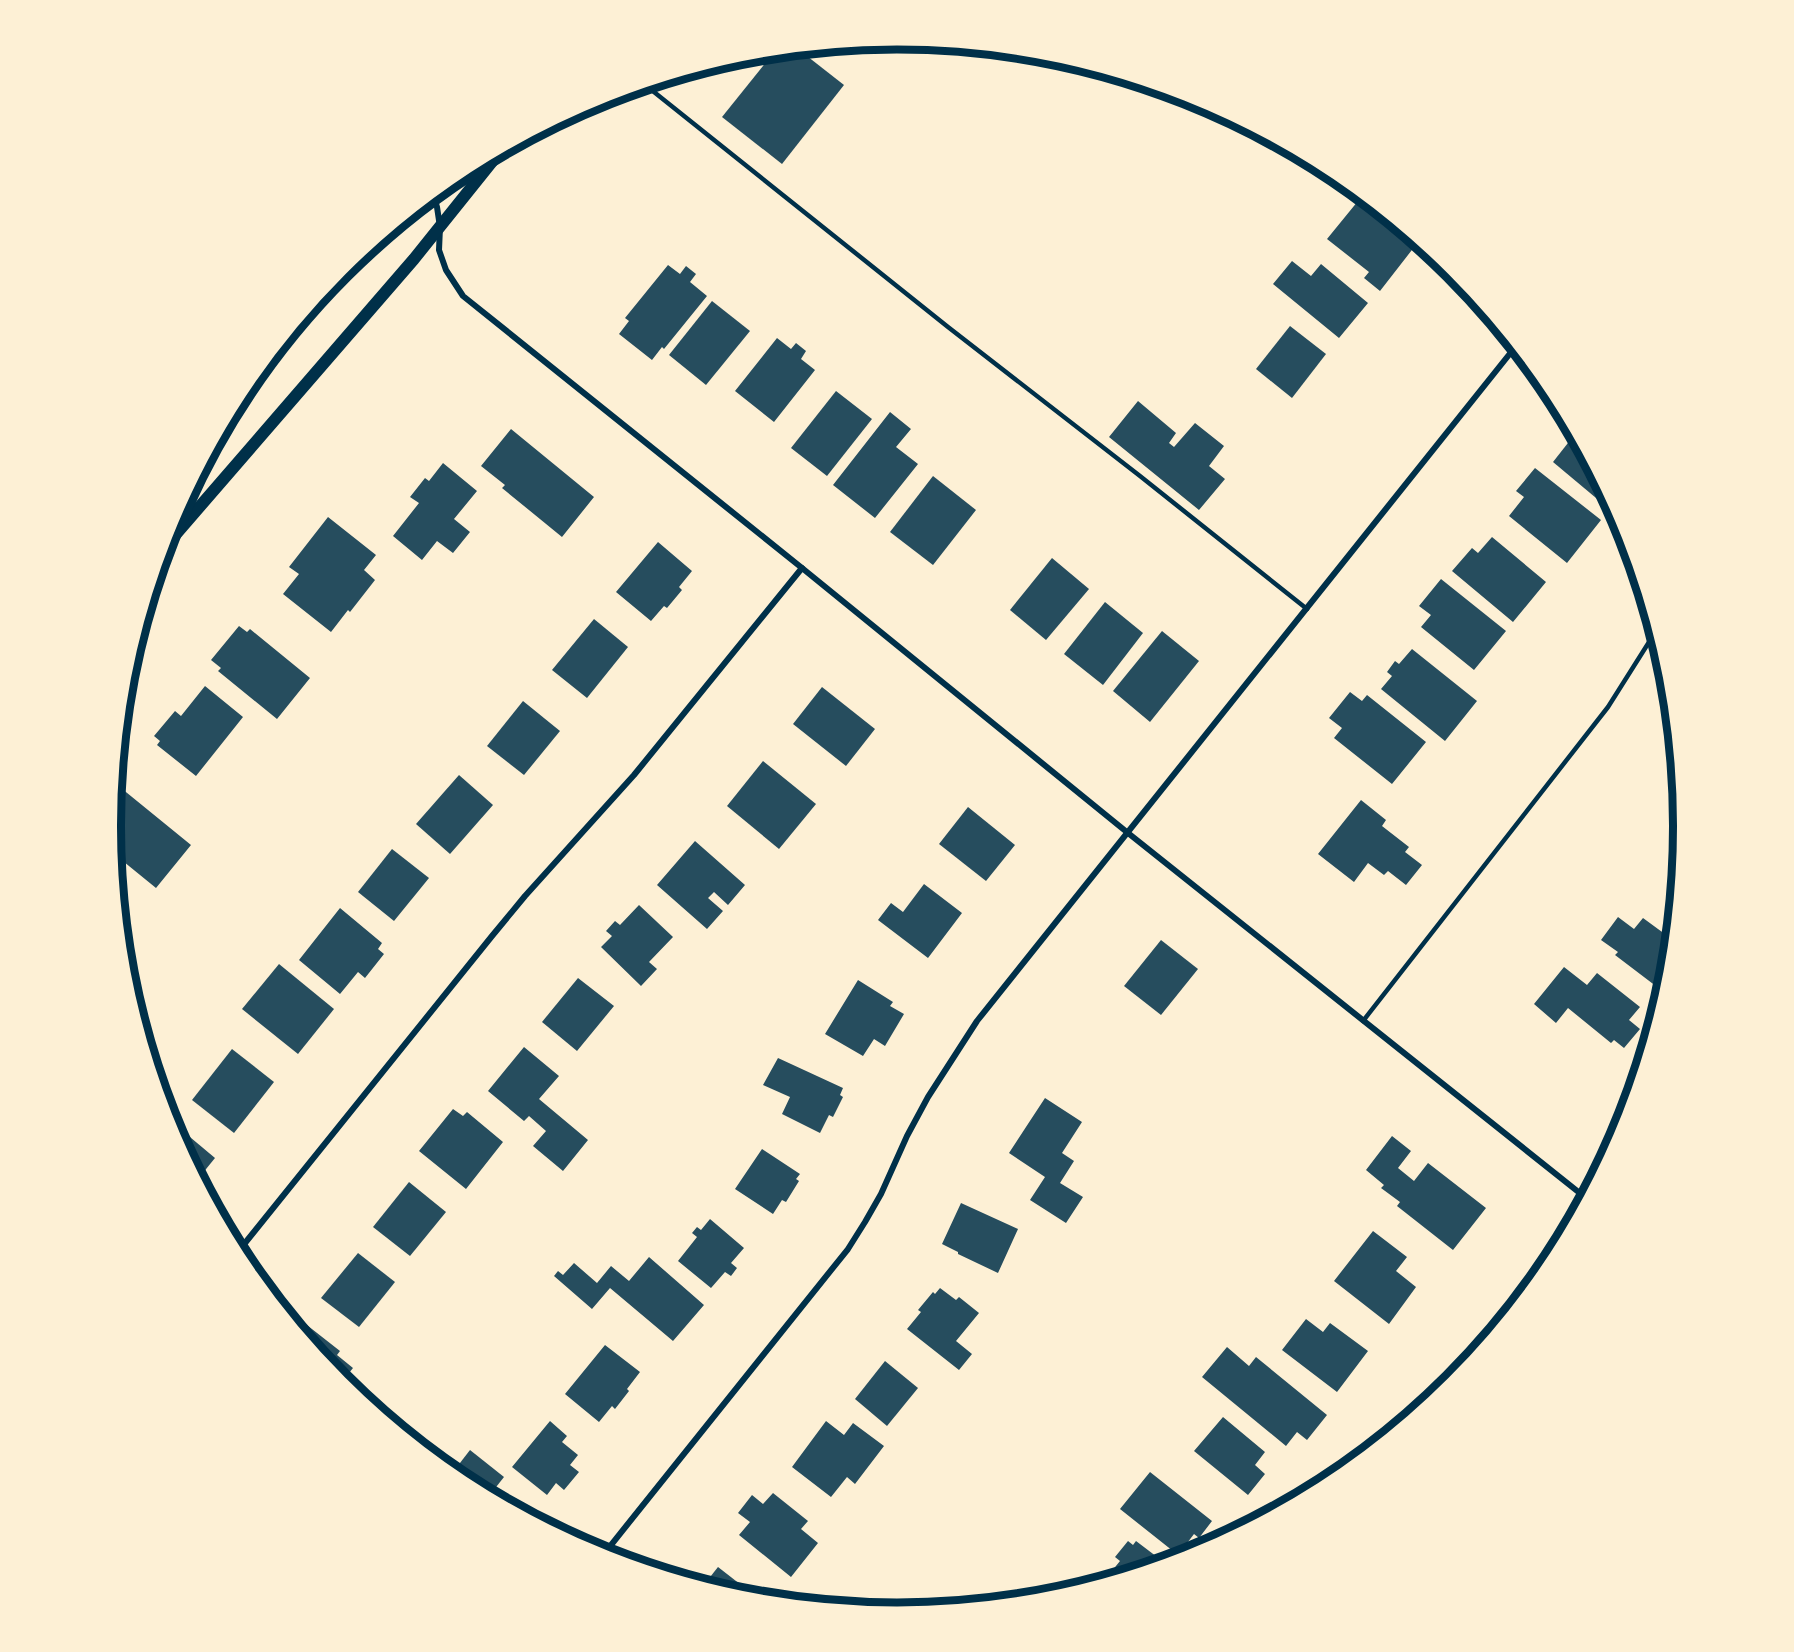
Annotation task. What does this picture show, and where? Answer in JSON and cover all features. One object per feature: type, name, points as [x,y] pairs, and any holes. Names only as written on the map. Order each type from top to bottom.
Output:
[{"type":"main road","points":[[180,530],[318,371],[488,167]]},
{"type":"street","points":[[436,202],[440,227],[439,250],[446,270],[464,296],[1128,833],[1580,1193]]},
{"type":"street","points":[[610,1547],[837,1263],[866,1222],[921,1110],[959,1048],[985,1012],[1512,351]]},
{"type":"street","points":[[244,1245],[525,896],[634,775],[802,568]]},
{"type":"lane","points":[[651,90],[1307,609]]},
{"type":"lane","points":[[1363,1021],[1608,707],[1651,640]]},
{"type":"building","points":[[806,55],[844,85],[782,164],[722,117],[767,61]]},
{"type":"building","points":[[1358,201],[1414,247],[1380,291],[1364,278],[1369,272],[1327,239]]},
{"type":"building","points":[[1292,261],[1311,276],[1321,264],[1368,303],[1339,338],[1273,284]]},
{"type":"building","points":[[668,265],[680,274],[686,266],[696,274],[690,282],[707,296],[664,349],[662,347],[652,360],[619,334],[629,321],[625,318]]},
{"type":"building","points":[[712,301],[750,331],[706,385],[669,355]]},
{"type":"building","points":[[1290,326],[1326,354],[1292,398],[1256,369]]},
{"type":"building","points":[[777,338],[791,349],[796,343],[806,351],[801,359],[815,370],[774,422],[735,391]]},
{"type":"building","points":[[836,391],[872,419],[827,476],[791,448]]},
{"type":"building","points":[[1138,401],[1176,433],[1169,443],[1174,447],[1195,423],[1224,446],[1209,466],[1225,479],[1199,510],[1109,437]]},
{"type":"building","points":[[890,412],[911,429],[896,447],[918,464],[875,518],[833,485]]},
{"type":"building","points":[[511,429],[594,497],[562,537],[502,488],[505,485],[481,466]]},
{"type":"building","points":[[1570,440],[1602,503],[1553,462]]},
{"type":"building","points":[[443,463],[477,491],[454,519],[470,532],[453,553],[437,541],[422,560],[393,536],[419,503],[410,497],[425,478],[429,481]]},
{"type":"building","points":[[1535,468],[1601,520],[1567,563],[1509,516],[1524,497],[1516,491]]},
{"type":"building","points":[[933,476],[976,510],[933,565],[890,532]]},
{"type":"building","points":[[328,517],[376,555],[364,570],[375,580],[331,632],[283,594],[299,574],[289,567]]},
{"type":"building","points":[[1492,537],[1546,582],[1513,622],[1452,571],[1472,548],[1478,553]]},
{"type":"building","points":[[658,542],[692,571],[679,587],[682,590],[667,608],[664,606],[651,621],[616,592]]},
{"type":"building","points":[[1052,558],[1089,589],[1046,640],[1010,610]]},
{"type":"building","points":[[1441,579],[1506,631],[1474,670],[1421,627],[1431,615],[1419,606]]},
{"type":"building","points":[[1105,602],[1143,633],[1103,685],[1064,654]]},
{"type":"building","points":[[594,619],[628,647],[587,698],[552,670]]},
{"type":"building","points":[[239,626],[247,632],[250,629],[310,678],[277,719],[218,671],[221,668],[211,660]]},
{"type":"building","points":[[1162,631],[1199,661],[1150,722],[1113,691]]},
{"type":"building","points":[[1412,649],[1477,701],[1445,741],[1381,689],[1392,676],[1387,672],[1395,661],[1399,664]]},
{"type":"building","points":[[205,686],[243,717],[196,776],[157,745],[160,741],[154,736],[175,711],[181,716]]},
{"type":"building","points":[[822,687],[875,729],[846,766],[793,724]]},
{"type":"building","points":[[1350,692],[1362,701],[1367,695],[1426,742],[1392,784],[1334,738],[1342,728],[1329,718]]},
{"type":"building","points":[[523,701],[560,731],[524,775],[487,746]]},
{"type":"building","points":[[763,761],[816,804],[779,849],[727,806]]},
{"type":"building","points":[[459,775],[493,805],[450,854],[416,824]]},
{"type":"building","points":[[121,788],[191,845],[156,888],[121,860]]},
{"type":"building","points":[[1361,800],[1386,820],[1382,826],[1409,847],[1405,852],[1422,865],[1406,885],[1388,871],[1384,875],[1368,863],[1354,882],[1318,854]]},
{"type":"building","points":[[968,807],[1015,845],[986,881],[939,844]]},
{"type":"building","points":[[695,841],[745,885],[728,905],[714,892],[708,898],[723,911],[707,929],[657,885]]},
{"type":"building","points":[[392,849],[429,878],[394,921],[358,892]]},
{"type":"building","points":[[924,884],[962,913],[928,958],[878,920],[891,903],[903,912]]},
{"type":"building","points":[[639,905],[673,937],[649,962],[657,969],[641,986],[601,947],[612,936],[606,931],[615,921],[620,925]]},
{"type":"building","points":[[340,908],[382,943],[378,949],[384,954],[365,978],[358,972],[340,994],[299,960]]},
{"type":"building","points":[[1618,917],[1634,929],[1643,918],[1666,935],[1657,987],[1615,955],[1618,952],[1601,940]]},
{"type":"building","points":[[1161,940],[1198,969],[1161,1015],[1124,986]]},
{"type":"building","points":[[279,964],[334,1009],[298,1054],[242,1009]]},
{"type":"building","points":[[1564,967],[1587,985],[1597,973],[1640,1007],[1629,1020],[1640,1029],[1624,1048],[1614,1040],[1611,1043],[1568,1008],[1556,1023],[1534,1004]]},
{"type":"building","points":[[578,978],[614,1006],[577,1051],[542,1022]]},
{"type":"building","points":[[858,980],[893,1002],[890,1006],[904,1014],[885,1046],[874,1039],[863,1056],[825,1034]]},
{"type":"building","points":[[524,1047],[559,1076],[539,1099],[588,1140],[563,1171],[533,1146],[546,1131],[529,1116],[524,1121],[488,1091]]},
{"type":"building","points":[[232,1049],[274,1082],[234,1133],[192,1100]]},
{"type":"building","points":[[778,1058],[843,1088],[840,1095],[843,1097],[833,1117],[829,1115],[820,1133],[782,1114],[790,1097],[763,1085]]},
{"type":"building","points":[[1045,1098],[1082,1122],[1062,1153],[1074,1161],[1060,1183],[1083,1197],[1066,1223],[1030,1200],[1045,1177],[1009,1153]]},
{"type":"building","points":[[453,1109],[463,1116],[467,1112],[503,1142],[466,1189],[419,1151]]},
{"type":"building","points":[[184,1132],[215,1158],[203,1173]]},
{"type":"building","points":[[1392,1136],[1411,1151],[1398,1168],[1414,1181],[1428,1163],[1486,1208],[1453,1250],[1397,1206],[1400,1202],[1381,1188],[1384,1185],[1366,1170]]},
{"type":"building","points":[[762,1149],[800,1174],[796,1179],[799,1181],[786,1202],[782,1200],[773,1214],[735,1189]]},
{"type":"building","points":[[409,1182],[446,1212],[410,1256],[373,1227]]},
{"type":"building","points":[[961,1203],[1018,1229],[998,1273],[942,1244]]},
{"type":"building","points":[[710,1219],[744,1248],[731,1263],[737,1268],[731,1276],[725,1272],[711,1288],[678,1261],[697,1237],[692,1233],[697,1227],[701,1230]]},
{"type":"building","points":[[1373,1231],[1407,1257],[1396,1271],[1416,1287],[1389,1324],[1334,1281]]},
{"type":"building","points":[[358,1253],[395,1282],[359,1327],[321,1298]]},
{"type":"building","points":[[649,1257],[704,1305],[673,1341],[610,1288],[592,1309],[554,1276],[558,1271],[563,1275],[574,1263],[597,1283],[611,1266],[629,1281]]},
{"type":"building","points":[[940,1288],[956,1300],[959,1297],[979,1313],[956,1341],[972,1354],[959,1370],[907,1329],[921,1312],[918,1310],[933,1292],[935,1294]]},
{"type":"building","points":[[1306,1319],[1323,1332],[1330,1323],[1368,1351],[1337,1392],[1282,1350]]},
{"type":"building","points":[[303,1322],[340,1351],[337,1355],[353,1368],[348,1375],[313,1338],[302,1324]]},
{"type":"building","points":[[605,1345],[640,1372],[615,1409],[612,1406],[599,1422],[565,1394]]},
{"type":"building","points":[[1227,1347],[1249,1366],[1256,1357],[1327,1415],[1307,1440],[1297,1432],[1286,1446],[1202,1377]]},
{"type":"building","points":[[885,1361],[918,1388],[887,1426],[855,1399]]},
{"type":"building","points":[[1223,1417],[1265,1452],[1255,1465],[1265,1474],[1248,1495],[1194,1451]]},
{"type":"building","points":[[550,1421],[567,1436],[562,1442],[578,1455],[570,1465],[579,1472],[564,1490],[556,1483],[547,1495],[512,1467]]},
{"type":"building","points":[[826,1421],[844,1435],[853,1423],[884,1446],[855,1484],[847,1477],[831,1497],[792,1467]]},
{"type":"building","points":[[470,1450],[504,1477],[494,1489],[458,1466]]},
{"type":"building","points":[[1150,1472],[1212,1521],[1199,1538],[1194,1534],[1184,1547],[1173,1551],[1120,1509]]},
{"type":"building","points":[[773,1493],[808,1521],[801,1529],[818,1543],[791,1577],[739,1535],[750,1522],[738,1513],[752,1495],[763,1504]]},
{"type":"building","points":[[1128,1541],[1133,1545],[1136,1541],[1157,1557],[1111,1572],[1120,1561],[1115,1557]]},
{"type":"building","points":[[718,1567],[745,1588],[709,1579]]}]
